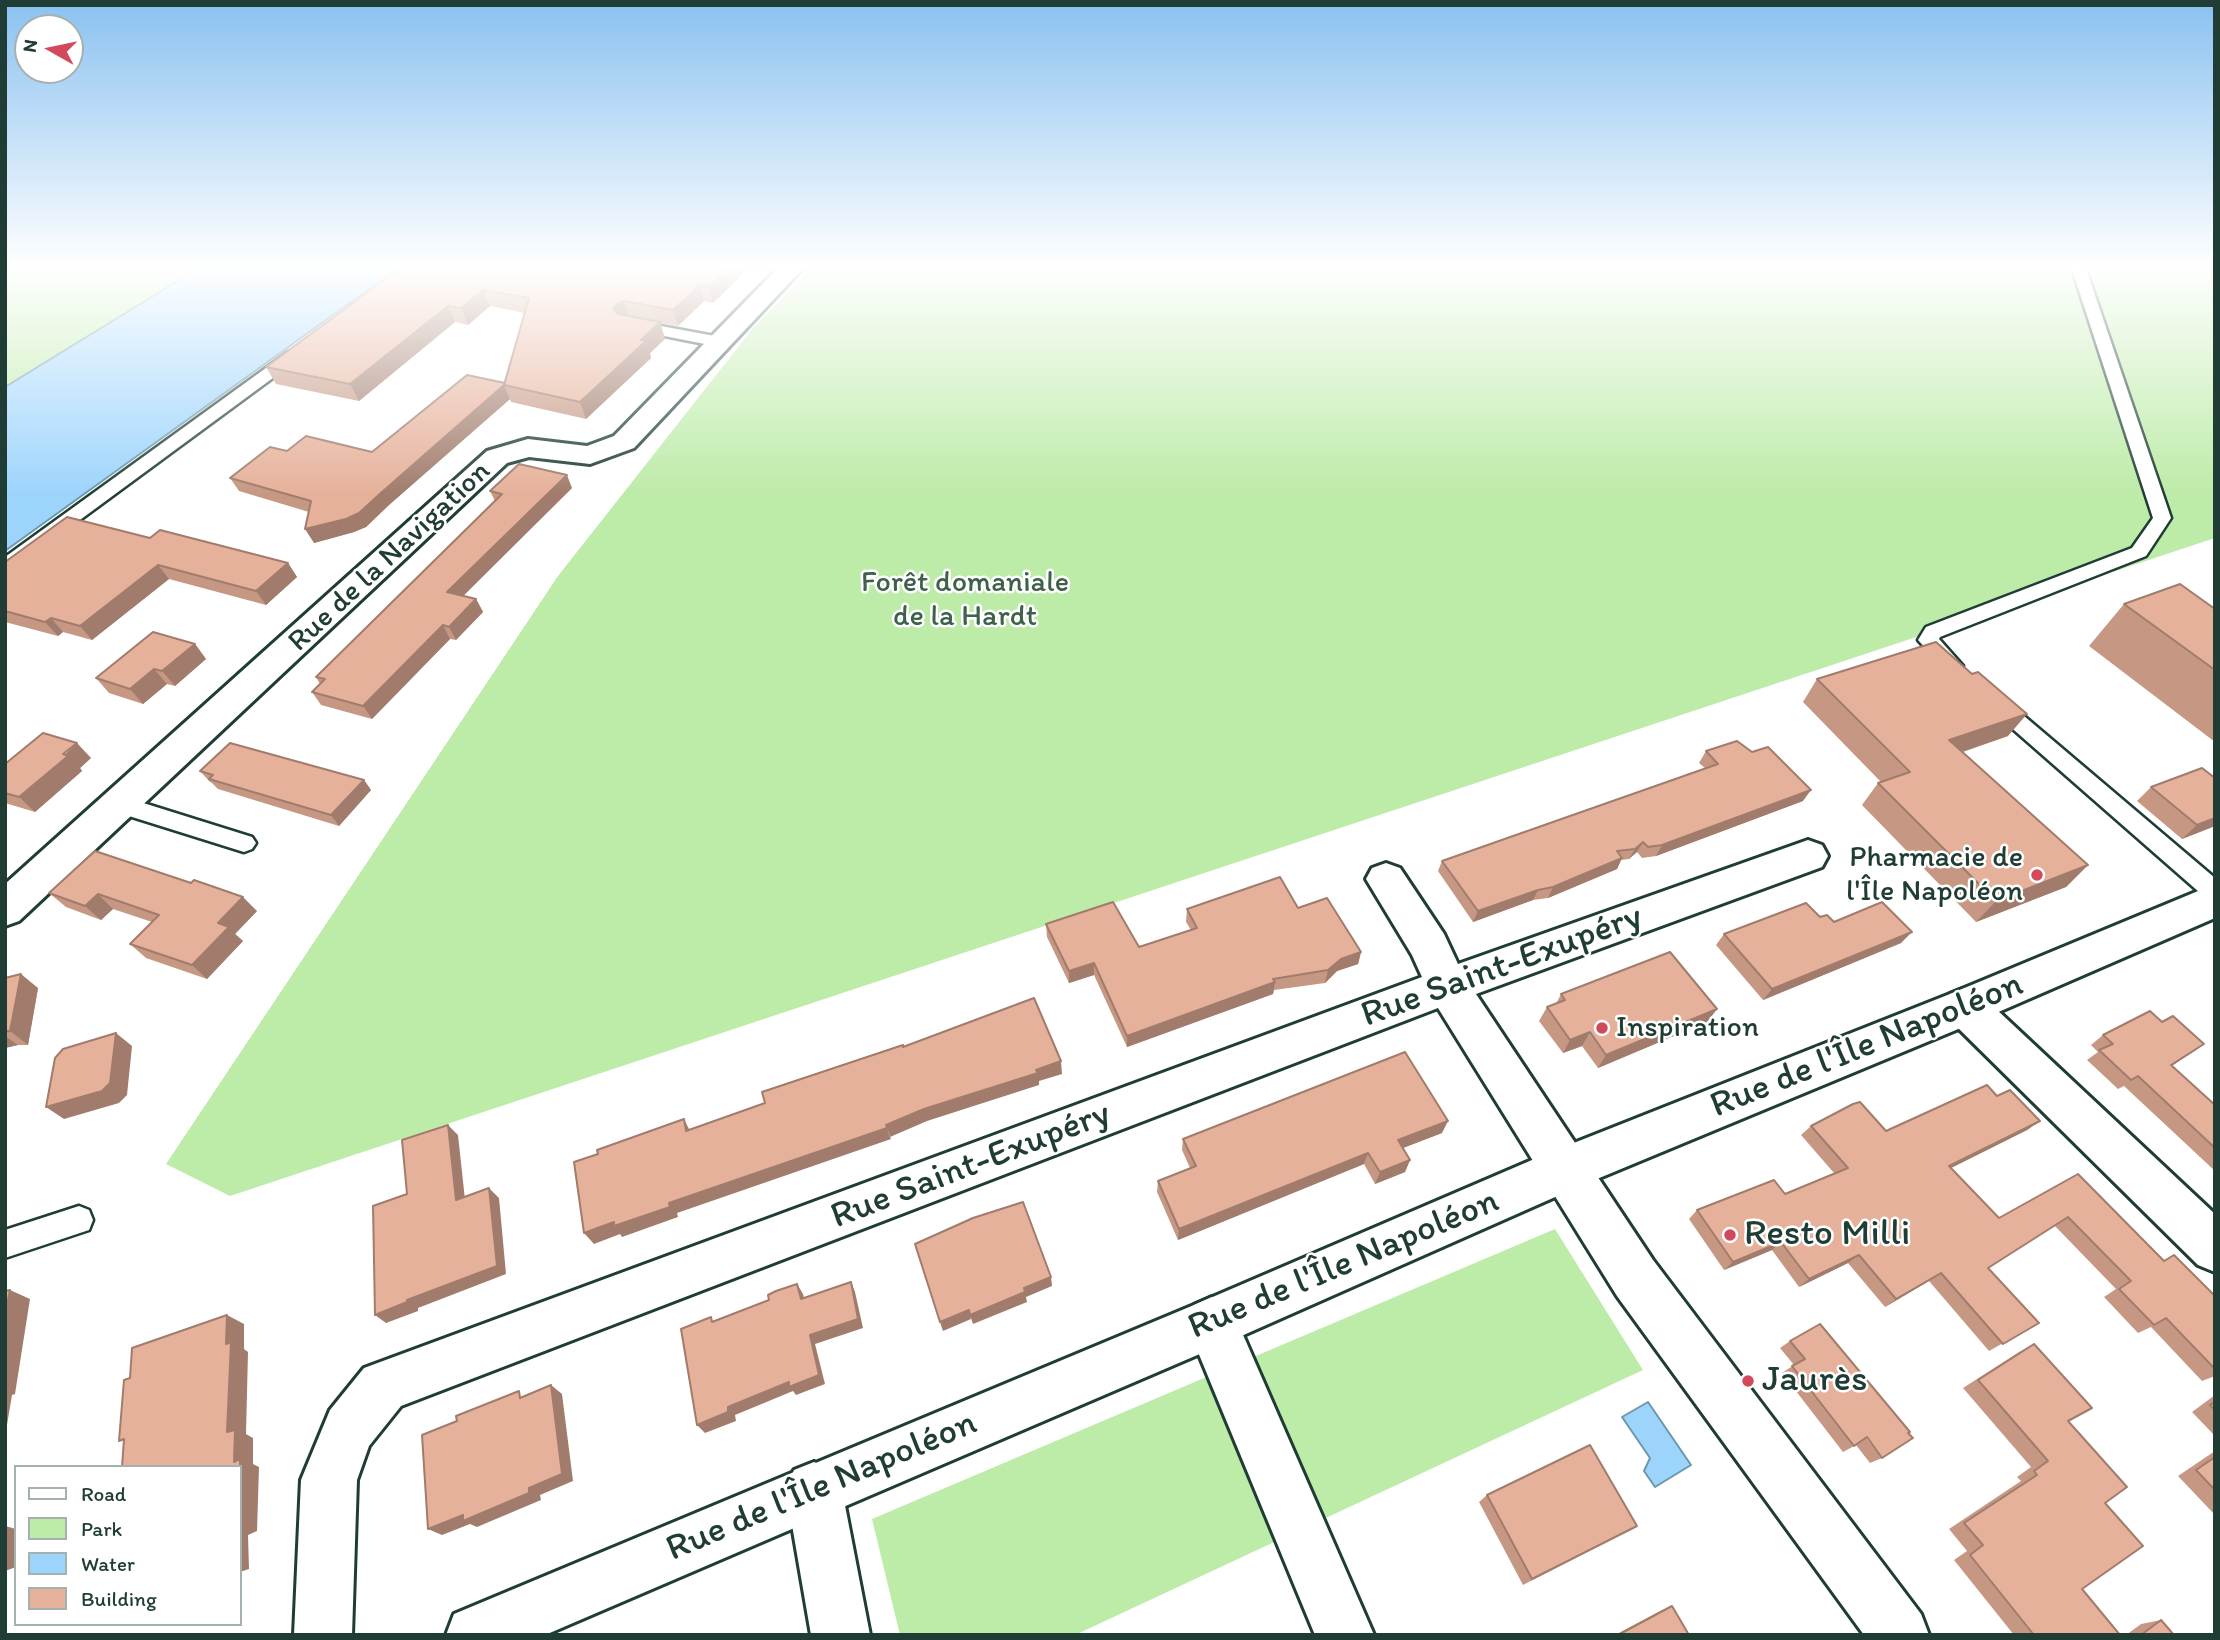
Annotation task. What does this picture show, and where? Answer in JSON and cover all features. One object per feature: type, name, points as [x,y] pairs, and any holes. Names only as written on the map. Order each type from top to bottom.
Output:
[{"type":"street","name":"Rue de la Navigation","points":[[5,909],[497,457],[528,448],[590,455],[624,442],[719,343]]},
{"type":"street","name":"Rue Saint-Exupéry","points":[[323,1635],[329,1480],[349,1429],[383,1387],[1447,986],[1808,856]]},
{"type":"street","points":[[1386,879],[1429,946],[1447,986],[1635,1278],[1900,1635]]},
{"type":"street","name":"Rue de l'Île Napoléon","points":[[475,1635],[1212,1323],[1563,1170],[1965,1007],[2215,900]]},
{"type":"street","points":[[1965,1007],[2215,1248]]},
{"type":"street","points":[[1212,1323],[1345,1635]]},
{"type":"street","points":[[814,1490],[841,1635]]},
{"type":"lane","points":[[1965,676],[1934,649],[1928,640],[1933,632],[2139,552],[2162,518],[2104,343]]},
{"type":"lane","points":[[5,566],[305,347]]},
{"type":"lane","points":[[1986,695],[2215,892]]},
{"type":"lane","points":[[121,805],[244,843]]},
{"type":"lane","points":[[5,1244],[79,1220]]},
{"type":"green space","points":[[5,343],[77,343],[5,387]]},
{"type":"green space","name":"Forêt domaniale de la Hardt","points":[[742,343],[2215,343],[2215,538],[230,1196],[166,1164],[558,576]]},
{"type":"green space","points":[[1555,1229],[1643,1370],[1075,1635],[900,1635],[872,1519]]},
{"type":"water","points":[[77,343],[295,343],[5,551],[5,387]]},
{"type":"water","points":[[1648,1402],[1691,1465],[1655,1487],[1644,1471],[1650,1458],[1622,1417]]},
{"type":"building","points":[[299,343],[402,343],[350,384],[266,367]]},
{"type":"building","points":[[516,343],[644,343],[580,402],[504,385]]},
{"type":"building","points":[[467,375],[505,383],[359,513],[346,519],[305,529],[311,501],[230,478],[270,447],[287,451],[306,436],[372,452]]},
{"type":"building","points":[[519,464],[567,475],[447,592],[476,599],[449,627],[443,625],[363,706],[312,692],[325,679],[316,677],[502,494],[490,491]]},
{"type":"building","points":[[67,517],[150,538],[160,530],[288,563],[256,591],[158,565],[80,626],[51,618],[45,622],[5,611],[5,562]]},
{"type":"building","points":[[2180,584],[2215,609],[2215,670],[2124,604]]},
{"type":"building","points":[[153,632],[195,644],[162,671],[154,669],[130,689],[96,678]]},
{"type":"building","points":[[1936,642],[1972,674],[1978,672],[2027,714],[1949,740],[2088,865],[1996,901],[1878,783],[1910,772],[1817,679]]},
{"type":"building","points":[[43,733],[77,743],[63,754],[68,756],[19,797],[5,793],[5,764]]},
{"type":"building","points":[[1737,741],[1752,752],[1768,747],[1811,790],[1662,845],[1648,847],[1643,842],[1635,849],[1617,851],[1622,858],[1553,887],[1478,911],[1442,861],[1718,764],[1706,751]]},
{"type":"building","points":[[230,743],[364,780],[331,815],[209,779],[213,775],[200,771]]},
{"type":"building","points":[[2202,768],[2215,778],[2215,818],[2197,825],[2151,787]]},
{"type":"building","points":[[95,851],[243,897],[218,923],[229,927],[192,965],[130,944],[159,915],[98,894],[85,906],[49,893]]},
{"type":"building","points":[[1280,877],[1298,908],[1327,898],[1361,952],[1341,959],[1328,970],[1273,979],[1275,982],[1127,1036],[1094,963],[1069,971],[1046,924],[1113,902],[1139,947],[1197,928],[1187,909]]},
{"type":"building","points":[[1882,902],[1912,932],[1772,989],[1724,934],[1806,903],[1820,917],[1827,915],[1834,922]]},
{"type":"building","points":[[1670,952],[1717,1009],[1606,1055],[1590,1032],[1570,1040],[1547,1007],[1565,1000],[1561,994]]},
{"type":"building","points":[[21,974],[10,1031],[5,1031],[5,978]]},
{"type":"building","points":[[1034,998],[1061,1061],[1036,1070],[1038,1073],[924,1109],[886,1125],[887,1128],[669,1203],[670,1207],[584,1233],[574,1162],[598,1154],[597,1150],[684,1119],[686,1131],[765,1103],[762,1092],[903,1047]]},
{"type":"building","points":[[2150,1011],[2162,1022],[2173,1016],[2204,1044],[2171,1065],[2215,1105],[2215,1148],[2138,1076],[2131,1080],[2099,1050],[2113,1044],[2103,1035]]},
{"type":"building","points":[[116,1033],[110,1083],[102,1091],[46,1107],[55,1058],[63,1049]]},
{"type":"building","points":[[1405,1052],[1448,1121],[1398,1140],[1410,1160],[1380,1172],[1368,1153],[1179,1229],[1158,1181],[1196,1166],[1183,1139]]},
{"type":"building","points":[[1987,1085],[1997,1096],[2010,1090],[2040,1121],[1949,1166],[1999,1218],[2078,1174],[2164,1261],[2174,1255],[2215,1296],[2215,1369],[2166,1318],[2154,1325],[2119,1289],[2131,1281],[2068,1217],[1988,1268],[2039,1323],[2003,1344],[1941,1273],[1896,1299],[1859,1255],[1809,1279],[1781,1242],[1733,1262],[1697,1210],[1774,1180],[1785,1194],[1848,1168],[1811,1126],[1853,1104],[1860,1102],[1886,1131]]},
{"type":"building","points":[[448,1125],[456,1200],[489,1188],[497,1266],[375,1315],[373,1206],[407,1194],[402,1140]]},
{"type":"building","points":[[1023,1202],[1051,1277],[1024,1288],[1025,1292],[970,1315],[969,1310],[940,1322],[915,1244],[973,1218]]},
{"type":"building","points":[[851,1282],[858,1319],[810,1335],[819,1375],[789,1387],[789,1382],[728,1407],[728,1412],[697,1425],[681,1329],[711,1317],[712,1322],[769,1300],[768,1295],[797,1284],[801,1299]]},
{"type":"building","points":[[10,1290],[5,1315],[5,1291]]},
{"type":"building","points":[[227,1315],[226,1344],[231,1342],[227,1432],[235,1430],[234,1462],[240,1459],[240,1465],[122,1465],[124,1439],[119,1441],[124,1380],[130,1378],[132,1348]]},
{"type":"building","points":[[1820,1324],[1913,1438],[1882,1458],[1867,1437],[1854,1446],[1792,1366],[1805,1359],[1790,1341]]},
{"type":"building","points":[[2034,1344],[2092,1408],[2068,1421],[2127,1487],[2105,1503],[2143,1546],[2082,1589],[2120,1635],[2034,1635],[1970,1555],[1983,1545],[1964,1523],[2037,1475],[2034,1471],[2048,1461],[1978,1380]]},
{"type":"building","points":[[551,1385],[562,1474],[529,1488],[529,1493],[463,1521],[463,1515],[428,1529],[422,1435],[457,1421],[456,1416],[519,1391],[520,1398]]},
{"type":"building","points":[[1590,1445],[1637,1526],[1532,1579],[1487,1495]]},
{"type":"building","points":[[2215,1457],[2215,1490],[2196,1470]]},
{"type":"building","points":[[1672,1606],[1689,1635],[1618,1635]]},
{"type":"building","points":[[2161,1620],[2174,1635],[2141,1635]]},
{"type":"place","name":"Pharmacie de l'Île Napoléon","points":[[2037,875]]},
{"type":"place","name":"Inspiration","points":[[1602,1028]]},
{"type":"place","name":"Resto Milli","points":[[1730,1235]]},
{"type":"place","name":"Jaurès","points":[[1748,1381]]}]
